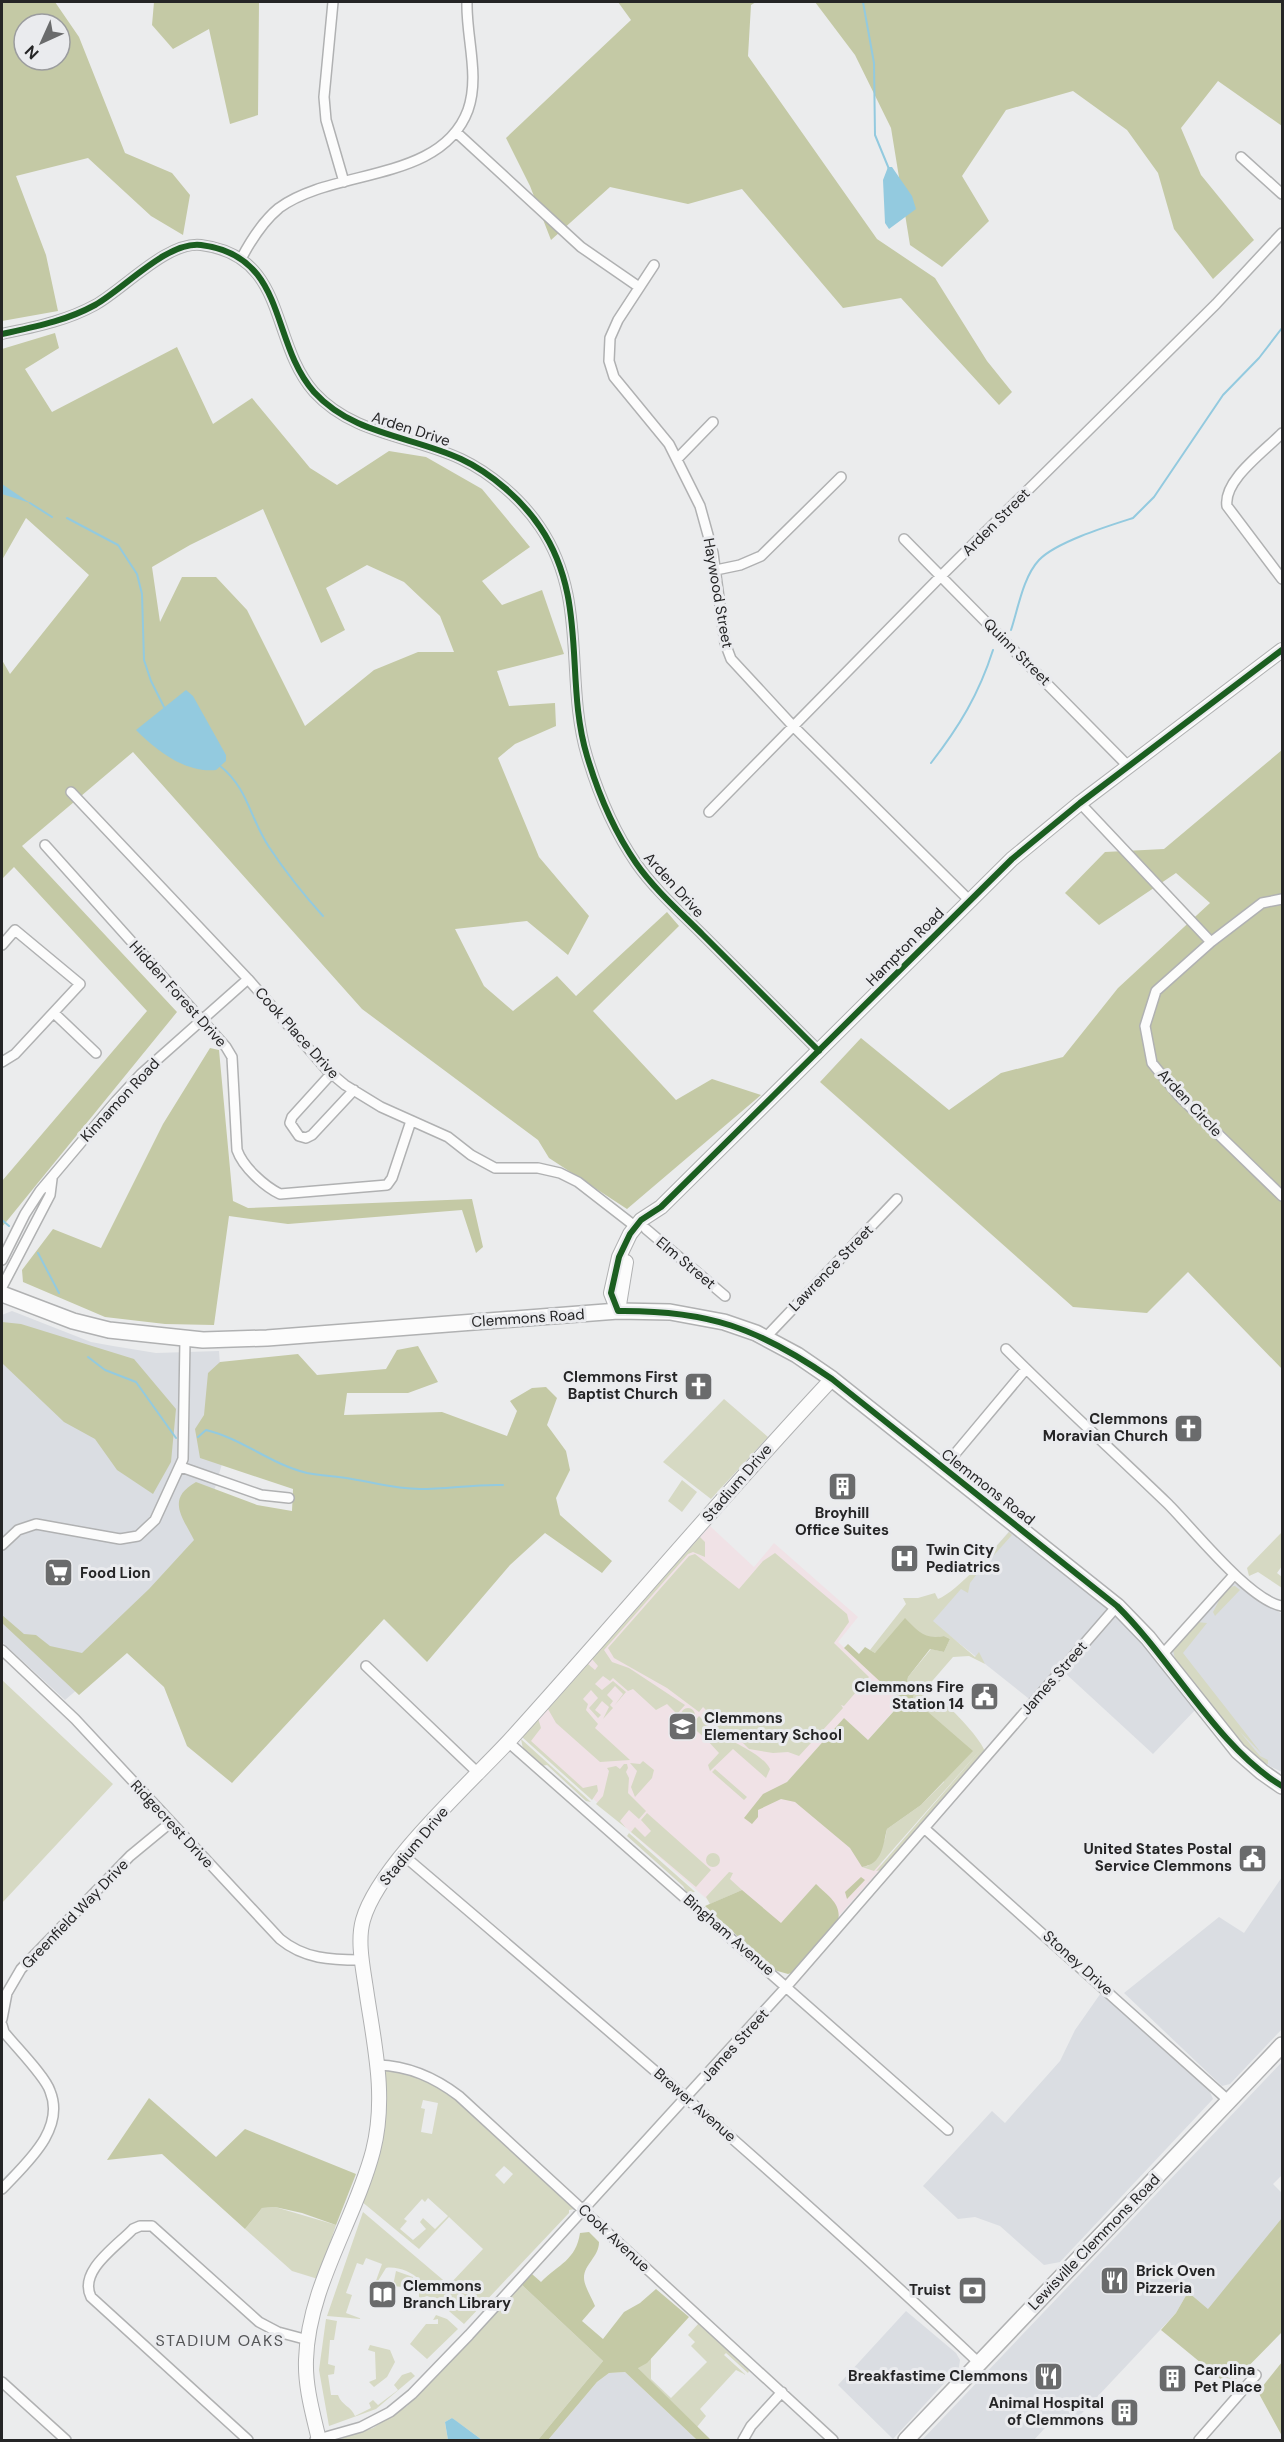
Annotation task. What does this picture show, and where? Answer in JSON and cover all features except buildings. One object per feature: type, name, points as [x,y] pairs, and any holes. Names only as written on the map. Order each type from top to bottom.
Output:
[{"type":"main road","name":"Clemmons Road","points":[[2,1294],[95,1327],[185,1340],[267,1338],[618,1311],[690,1315],[724,1322],[766,1337],[832,1379],[1117,1606],[1162,1654],[1238,1751],[1282,1786]]},
{"type":"main road","name":"Lewisville Clemmons Road","points":[[906,2440],[1282,2045]]},
{"type":"street","points":[[333,2],[324,97],[326,120],[344,182]]},
{"type":"street","points":[[241,259],[251,240],[268,218],[281,207],[296,199],[344,182],[419,160],[456,132],[468,111],[474,83],[466,23],[467,2]]},
{"type":"street","points":[[456,132],[581,247],[639,287]]},
{"type":"street","points":[[1241,157],[1282,194]]},
{"type":"street","name":"Arden Street","points":[[709,812],[941,576],[1216,304],[1282,233]]},
{"type":"street","name":"Arden Drive","points":[[2,334],[57,322],[96,305],[172,252],[187,245],[220,249],[241,259],[263,280],[298,368],[323,401],[362,425],[462,459],[493,480],[530,513],[559,562],[571,617],[583,741],[598,788],[622,839],[636,862],[660,891],[819,1051]]},
{"type":"street","name":"Haywood Street","points":[[654,265],[618,320],[610,338],[609,361],[614,377],[645,411],[678,458],[700,506],[716,570],[725,643],[731,659],[793,726],[969,900]]},
{"type":"street","points":[[678,458],[713,422]]},
{"type":"street","points":[[1282,433],[1232,483],[1226,498],[1227,506],[1282,579]]},
{"type":"street","points":[[716,570],[740,566],[761,556],[841,477]]},
{"type":"street","name":"Quinn Street","points":[[904,539],[1128,766]]},
{"type":"street","name":"Hampton Road","points":[[618,1311],[611,1293],[613,1276],[624,1245],[969,900],[1012,859],[1080,803],[1282,650]]},
{"type":"street","name":"Cook Place Drive","points":[[71,792],[248,979],[331,1074],[381,1107],[448,1137],[471,1155],[495,1168],[538,1168],[560,1173],[578,1182],[641,1228]]},
{"type":"street","points":[[1080,803],[1211,942]]},
{"type":"street","name":"Hidden Forest Drive","points":[[45,845],[226,1047],[232,1058],[237,1150],[240,1160],[270,1189],[280,1194],[387,1185],[392,1178],[411,1121]]},
{"type":"street","name":"Arden Circle","points":[[1282,899],[1262,903],[1211,942],[1156,991],[1145,1026],[1152,1063],[1179,1096],[1282,1196]]},
{"type":"street","points":[[2,945],[15,930],[80,984],[15,1054],[2,1062]]},
{"type":"street","name":"Kinnamon Road","points":[[2,1260],[25,1214],[64,1162],[141,1074],[248,979]]},
{"type":"street","points":[[54,1013],[96,1053]]},
{"type":"street","points":[[331,1074],[292,1117],[290,1123],[299,1136],[306,1138],[312,1135],[354,1090]]},
{"type":"street","name":"Kinnamon Road","points":[[2,1287],[50,1195],[52,1179]]},
{"type":"street","name":"Lawrence Street","points":[[766,1337],[897,1199]]},
{"type":"street","points":[[25,1214],[36,1219]]},
{"type":"street","name":"Elm Street","points":[[641,1228],[725,1296]]},
{"type":"street","points":[[2,1545],[24,1526],[36,1524],[120,1539],[138,1536],[155,1520],[181,1467],[186,1432],[185,1340]]},
{"type":"street","points":[[1006,1349],[1168,1505],[1234,1575],[1269,1602],[1282,1606]]},
{"type":"street","points":[[944,1467],[1026,1369]]},
{"type":"street","name":"Stadium Drive","points":[[317,2440],[308,2391],[308,2340],[326,2277],[372,2153],[381,2110],[378,2065],[361,1960],[361,1924],[366,1908],[403,1854],[508,1742],[832,1379]]},
{"type":"street","points":[[181,1467],[261,1495],[289,1498]]},
{"type":"street","points":[[1162,1654],[1234,1575]]},
{"type":"street","name":"James Street","points":[[317,2440],[366,2425],[408,2398],[687,2098],[1117,1606]]},
{"type":"street","name":"Ridgecrest Drive","points":[[2,1650],[75,1719],[170,1823],[290,1947],[299,1953],[325,1959],[361,1960]]},
{"type":"street","points":[[366,1666],[478,1773]]},
{"type":"street","name":"Bingham Avenue","points":[[508,1742],[948,2130]]},
{"type":"street","name":"Greenfield Way Drive","points":[[2,2019],[7,1993],[21,1969],[130,1856],[170,1823]]},
{"type":"street","name":"Stoney Drive","points":[[924,1828],[1229,2101]]},
{"type":"street","name":"Brewer Avenue","points":[[403,1854],[687,2098],[897,2284],[979,2363]]},
{"type":"street","points":[[2,2025],[4,2032],[50,2090],[53,2115],[46,2139],[2,2189]]},
{"type":"street","name":"Cook Avenue","points":[[378,2065],[404,2068],[442,2083],[583,2208],[833,2440]]},
{"type":"street","points":[[248,2440],[91,2297],[87,2283],[92,2272],[133,2229],[140,2226],[152,2226],[259,2322],[278,2332],[308,2340]]},
{"type":"street","points":[[1199,2440],[1256,2375]]},
{"type":"street","points":[[2,2382],[66,2440]]},
{"type":"street","points":[[743,2440],[751,2426],[782,2392]]},
{"type":"shaded area","points":[[12,1311],[91,1342],[156,1353],[219,1351],[226,1450],[202,1533],[135,1640],[65,1700],[2,1642],[2,1315]]},
{"type":"shaded area","name":"Clemmons Elementary School","points":[[710,1526],[754,1567],[774,1543],[858,1617],[838,1642],[902,1701],[868,1740],[844,1718],[787,1782],[883,1866],[838,1917],[783,1930],[726,1881],[709,1901],[523,1737]]},
{"type":"shaded area","points":[[1012,1528],[1102,1602],[1151,1649],[1197,1708],[1153,1754],[1065,1673],[1038,1706],[931,1621]]},
{"type":"shaded area","points":[[1231,1583],[1239,1585],[1282,1614],[1282,1772],[1261,1762],[1243,1745],[1170,1651]]},
{"type":"shaded area","points":[[1282,1877],[1282,2029],[1230,2084],[1222,2086],[1124,1993],[1219,1917],[1244,1933]]},
{"type":"shaded area","points":[[1103,1990],[1209,2090],[1213,2099],[1060,2262],[1044,2265],[1000,2226],[975,2217],[958,2219],[923,2186],[992,2111],[1005,2123],[1060,2061],[1075,2030]]},
{"type":"shaded area","points":[[1282,2062],[1282,2175],[1273,2184],[1282,2193],[1282,2219],[1209,2310],[1188,2292],[1176,2313],[1068,2428],[1055,2417],[1034,2440],[922,2440]]},
{"type":"shaded area","points":[[906,2311],[956,2353],[960,2360],[959,2367],[893,2439],[838,2385]]},
{"type":"shaded area","points":[[625,2372],[697,2440],[548,2440],[597,2382],[609,2373]]},
{"type":"green space","points":[[2,2],[55,2],[62,12],[12,12],[12,72],[72,72],[72,27],[79,37],[125,153],[172,173],[190,195],[183,235],[151,216],[88,158],[16,176],[46,255],[58,311],[2,321]]},
{"type":"green space","points":[[154,2],[259,2],[258,115],[230,124],[209,29],[173,49],[152,25]]},
{"type":"green space","points":[[618,2],[756,2],[751,5],[748,56],[877,239],[935,278],[987,361],[1012,392],[999,405],[901,298],[843,308],[742,189],[688,204],[610,187],[551,240],[530,186],[506,138],[631,20]]},
{"type":"green space","points":[[815,2],[1282,2],[1282,126],[1218,81],[1181,128],[1201,175],[1254,240],[1213,279],[1174,229],[1158,173],[1127,130],[1073,91],[1006,110],[962,176],[989,221],[942,267],[910,245],[891,128],[855,55]]},
{"type":"green space","points":[[55,333],[59,348],[25,369],[52,412],[177,347],[213,424],[252,398],[310,468],[337,485],[389,451],[426,457],[482,489],[530,547],[482,581],[502,605],[542,590],[564,654],[497,671],[509,706],[555,703],[556,726],[515,744],[498,758],[539,857],[589,916],[568,955],[527,921],[455,929],[484,986],[513,1011],[557,976],[576,996],[667,912],[679,926],[593,1011],[676,1100],[712,1079],[761,1095],[627,1209],[549,1158],[538,1140],[362,1009],[133,752],[22,846],[177,1012],[2,1227],[2,1181],[147,1011],[14,867],[2,879],[2,660],[10,674],[89,575],[26,518],[2,560],[2,349]],"holes":[[[263,509],[321,643],[345,630],[326,588],[367,565],[404,582],[440,616],[454,652],[418,652],[374,670],[305,726],[247,610],[216,577],[182,577],[160,622],[152,567],[190,545]]]},
{"type":"green space","points":[[1282,750],[1282,1369],[1188,1272],[1147,1313],[1073,1307],[820,1082],[861,1038],[949,1110],[1001,1073],[1063,1057],[1118,988],[1210,903],[1176,873],[1099,925],[1065,893],[1105,852],[1164,849]]},
{"type":"green space","points":[[210,1048],[219,1050],[233,1201],[248,1208],[472,1199],[483,1247],[476,1253],[462,1210],[288,1224],[229,1216],[214,1325],[165,1324],[105,1317],[23,1282],[22,1270],[53,1229],[101,1248],[163,1124]]},
{"type":"green space","points":[[2,1322],[21,1324],[134,1359],[176,1409],[171,1462],[153,1494],[117,1470],[95,1439],[64,1422],[3,1364]]},
{"type":"green space","points":[[418,1346],[438,1382],[408,1393],[347,1393],[344,1415],[442,1412],[507,1436],[517,1411],[510,1401],[532,1388],[546,1387],[557,1398],[547,1425],[566,1451],[570,1470],[556,1498],[560,1515],[612,1561],[602,1573],[545,1533],[510,1565],[427,1662],[384,1619],[232,1783],[187,1746],[164,1687],[127,1653],[79,1695],[2,1623],[2,1615],[24,1634],[36,1635],[50,1646],[82,1653],[149,1589],[194,1540],[181,1516],[179,1501],[187,1488],[196,1482],[257,1505],[292,1511],[293,1489],[200,1458],[195,1429],[204,1415],[208,1373],[220,1362],[298,1354],[317,1375],[386,1369],[397,1350]]},
{"type":"green space","points":[[724,1399],[768,1437],[711,1499],[663,1462]]},
{"type":"green space","points":[[682,1480],[697,1492],[682,1512],[668,1501]]},
{"type":"green space","points":[[1009,1532],[1012,1535],[970,1583],[968,1593],[961,1589],[933,1621],[975,1657],[979,1652],[985,1664],[969,1656],[953,1657],[927,1687],[924,1696],[946,1705],[973,1733],[985,1752],[882,1870],[876,1871],[982,1748],[874,1871],[862,1867],[868,1866],[885,1839],[887,1829],[921,1805],[944,1782],[936,1722],[913,1699],[915,1689],[907,1682],[908,1677],[931,1649],[944,1652],[950,1639],[944,1636],[933,1638],[923,1636],[875,1653],[870,1650],[906,1604],[903,1598],[918,1598],[935,1593],[938,1599],[946,1595],[975,1569]]},
{"type":"green space","points":[[1282,1532],[1282,1566],[1277,1573],[1282,1577],[1282,1588],[1258,1572],[1249,1576],[1247,1568]]},
{"type":"green space","points":[[700,1537],[705,1542],[705,1557],[693,1552],[688,1554],[604,1650],[612,1662],[629,1668],[685,1705],[677,1714],[667,1704],[656,1710],[633,1689],[628,1691],[613,1678],[610,1681],[603,1676],[595,1684],[602,1690],[613,1681],[626,1692],[614,1706],[623,1694],[615,1686],[607,1695],[613,1701],[610,1705],[613,1708],[603,1719],[609,1707],[602,1701],[595,1710],[601,1715],[598,1718],[589,1708],[598,1698],[591,1690],[583,1699],[588,1704],[586,1710],[598,1724],[595,1728],[630,1760],[600,1762],[556,1723],[548,1709],[588,1664],[595,1670],[598,1666],[592,1659]]},
{"type":"green space","points":[[775,1553],[847,1614],[849,1622],[834,1643],[869,1677],[844,1706],[841,1705],[843,1708],[799,1756],[788,1752],[773,1753],[749,1749],[740,1740],[723,1734],[702,1714],[706,1710],[703,1707],[699,1712],[667,1688],[614,1658],[608,1648],[689,1556],[695,1554],[739,1589],[763,1561]]},
{"type":"green space","points":[[1235,1586],[1240,1590],[1215,1616],[1213,1612],[1221,1596],[1230,1587]]},
{"type":"green space","points":[[905,1618],[926,1635],[944,1636],[950,1639],[944,1652],[930,1649],[908,1677],[907,1682],[915,1689],[913,1699],[973,1751],[921,1805],[887,1829],[878,1858],[869,1865],[862,1867],[850,1848],[795,1802],[781,1799],[758,1810],[758,1817],[752,1824],[744,1818],[763,1794],[787,1782],[844,1718],[868,1740],[902,1702],[844,1648],[848,1644],[859,1654],[865,1647],[875,1653]]},
{"type":"green space","points":[[1197,1622],[1207,1623],[1183,1653],[1262,1754],[1240,1732],[1260,1756],[1268,1760],[1268,1764],[1264,1764],[1251,1753],[1227,1728],[1175,1659],[1173,1650]]},
{"type":"green space","points":[[2,1680],[113,1784],[2,1903]]},
{"type":"green space","points":[[685,1708],[691,1708],[695,1715],[691,1722],[685,1722],[681,1718],[681,1712]]},
{"type":"green space","points":[[699,1716],[712,1729],[705,1738],[691,1726]]},
{"type":"green space","points":[[538,1718],[541,1728],[531,1741],[583,1788],[597,1785],[598,1791],[592,1800],[522,1737]]},
{"type":"green space","points":[[714,1732],[745,1748],[766,1763],[770,1769],[766,1778],[733,1749],[710,1771],[708,1765],[719,1753],[707,1740]]},
{"type":"green space","points":[[521,1739],[591,1802],[586,1801],[547,1765],[541,1766],[523,1749]]},
{"type":"green space","points":[[643,1761],[654,1770],[652,1778],[635,1797],[631,1787],[637,1771],[630,1763],[640,1764]]},
{"type":"green space","points":[[627,1764],[628,1768],[626,1772],[629,1778],[628,1793],[646,1811],[639,1819],[629,1810],[620,1821],[626,1828],[596,1804],[603,1796],[609,1771],[607,1768],[616,1766],[620,1769]]},
{"type":"green space","points":[[715,1769],[747,1797],[744,1800],[712,1772]]},
{"type":"green space","points":[[647,1813],[711,1870],[696,1887],[631,1832],[635,1827],[645,1837],[651,1831],[641,1820]]},
{"type":"green space","points":[[629,1833],[695,1892],[687,1893],[683,1886],[627,1836]]},
{"type":"green space","points":[[710,1853],[716,1853],[720,1860],[716,1867],[710,1867],[706,1863],[706,1857]]},
{"type":"green space","points":[[729,1872],[733,1873],[730,1879],[742,1890],[710,1904],[706,1897]]},
{"type":"green space","points":[[861,1877],[865,1880],[847,1899],[845,1892]]},
{"type":"green space","points":[[816,1884],[837,1906],[839,1917],[837,1924],[794,1972],[788,1974],[774,1970],[705,1906],[742,1890],[781,1923]]},
{"type":"green space","points":[[386,2070],[426,2079],[448,2092],[575,2209],[569,2210],[569,2213],[464,2324],[435,2299],[427,2296],[419,2299],[419,2280],[404,2270],[386,2268],[373,2289],[382,2264],[366,2258],[363,2265],[357,2263],[346,2293],[352,2295],[346,2313],[362,2319],[327,2316],[363,2212],[449,2285],[483,2249],[449,2217],[419,2249],[361,2201],[386,2096]],"holes":[[[423,2100],[438,2103],[432,2134],[421,2132],[425,2109],[421,2108]],[[504,2166],[513,2174],[504,2184],[495,2175]],[[428,2198],[448,2216],[435,2229],[423,2218],[420,2222],[426,2229],[413,2240],[400,2229],[407,2221],[404,2219],[422,2199],[425,2202]]]},
{"type":"green space","points":[[149,2098],[216,2157],[245,2129],[356,2174],[336,2225],[302,2213],[275,2207],[262,2208],[245,2229],[162,2154],[107,2160]]},
{"type":"green space","points":[[275,2207],[336,2225],[318,2279],[292,2271],[245,2229],[262,2208]]},
{"type":"green space","points":[[1282,2218],[1282,2332],[1229,2386],[1161,2330],[1176,2313],[1188,2292],[1208,2309]]},
{"type":"green space","points":[[589,2232],[599,2242],[597,2252],[586,2269],[584,2278],[595,2306],[582,2321],[603,2339],[624,2312],[640,2303],[656,2289],[689,2317],[647,2363],[638,2368],[711,2440],[697,2440],[625,2372],[609,2373],[597,2382],[548,2440],[538,2440],[603,2361],[522,2285],[532,2274],[541,2282],[571,2256],[580,2233]]},
{"type":"green space","points":[[396,2271],[413,2277],[416,2285],[412,2288],[393,2286]]},
{"type":"green space","points":[[522,2285],[603,2361],[538,2440],[482,2440],[452,2418],[445,2422],[448,2440],[337,2440],[373,2428],[407,2406]]},
{"type":"green space","points":[[436,2315],[447,2319],[458,2329],[427,2359],[410,2344],[426,2324],[438,2324],[438,2319],[433,2320]]},
{"type":"green space","points":[[326,2319],[337,2321],[334,2340],[330,2340],[328,2364],[335,2366],[334,2374],[328,2375],[331,2395],[338,2395],[355,2416],[371,2408],[369,2403],[373,2400],[378,2405],[398,2390],[394,2385],[402,2375],[411,2372],[415,2376],[376,2409],[329,2426],[319,2370]]},
{"type":"green space","points":[[699,2323],[749,2371],[748,2373],[726,2353],[724,2355],[746,2375],[736,2370],[700,2409],[706,2416],[697,2427],[637,2367],[651,2358],[651,2379],[671,2398],[707,2362],[691,2346],[695,2342],[688,2335]]},
{"type":"green space","points":[[370,2345],[390,2350],[395,2362],[387,2377],[374,2387],[369,2382],[376,2379],[375,2352],[368,2350]]},
{"type":"green space","points":[[1282,2362],[1282,2436],[1258,2392]]},
{"type":"water","points":[[888,167],[892,167],[912,196],[916,209],[889,229],[885,223],[883,180]]},
{"type":"water","points":[[2,484],[30,503],[2,494]]},
{"type":"water","points":[[186,690],[193,696],[226,755],[226,761],[216,770],[193,768],[172,759],[136,730]]},
{"type":"water","points":[[452,2418],[482,2440],[448,2440],[445,2422]]},
{"type":"waterway","points":[[863,2],[874,63],[875,135],[889,169]]},
{"type":"waterway","points":[[1011,630],[1025,584],[1039,560],[1070,541],[1133,518],[1154,497],[1223,395],[1259,358],[1282,328]]},
{"type":"waterway","points":[[30,503],[52,517]]},
{"type":"waterway","points":[[67,518],[118,545],[137,574],[142,594],[144,660],[151,681],[165,709]]},
{"type":"waterway","points":[[931,763],[967,710],[993,650]]},
{"type":"waterway","points":[[219,765],[237,784],[262,836],[275,856],[323,916]]},
{"type":"waterway","points":[[2,1220],[9,1226]]},
{"type":"waterway","points":[[38,1253],[59,1293]]},
{"type":"waterway","points":[[88,1357],[105,1370],[136,1382],[176,1438]]},
{"type":"waterway","points":[[198,1437],[206,1430],[232,1439],[281,1464],[307,1473],[394,1487],[420,1489],[503,1485]]},
{"type":"cycle path","points":[[2,334],[50,323],[84,311],[174,250],[201,245],[229,252],[249,265],[263,283],[300,371],[314,392],[330,406],[365,426],[461,459],[505,488],[540,527],[555,554],[565,582],[570,611],[580,727],[596,784],[621,838],[643,873],[659,891],[819,1051]]},
{"type":"cycle path","points":[[1282,650],[1080,803],[1012,859],[661,1207],[641,1220],[630,1234],[619,1257],[611,1293],[618,1311],[679,1314],[731,1326],[780,1347],[832,1379],[1117,1606],[1157,1652],[1216,1727],[1259,1770],[1282,1786]]},
{"type":"place","name":"Clemmons First Baptist Church","points":[[699,1386]]},
{"type":"place","name":"Clemmons Moravian Church","points":[[1189,1428]]},
{"type":"place","name":"Broyhill Office Suites","points":[[842,1486]]},
{"type":"place","name":"Twin City Pediatrics","points":[[905,1559]]},
{"type":"place","name":"Food Lion","points":[[59,1573]]},
{"type":"place","name":"Clemmons Fire Station 14","points":[[985,1696]]},
{"type":"place","name":"Clemmons Elementary School","points":[[683,1727]]},
{"type":"place","name":"United States Postal Service Clemmons","points":[[1253,1858]]},
{"type":"place","name":"Brick Oven Pizzeria","points":[[1115,2280]]},
{"type":"place","name":"Truist","points":[[972,2290]]},
{"type":"place","name":"Clemmons Branch Library","points":[[382,2295]]},
{"type":"place","name":"Breakfastime Clemmons","points":[[1049,2376]]},
{"type":"place","name":"Carolina Pet Place","points":[[1173,2379]]},
{"type":"place","name":"Animal Hospital of Clemmons","points":[[1125,2412]]},
{"type":"district","name":"STADIUM OAKS","points":[[220,2340]]}]
